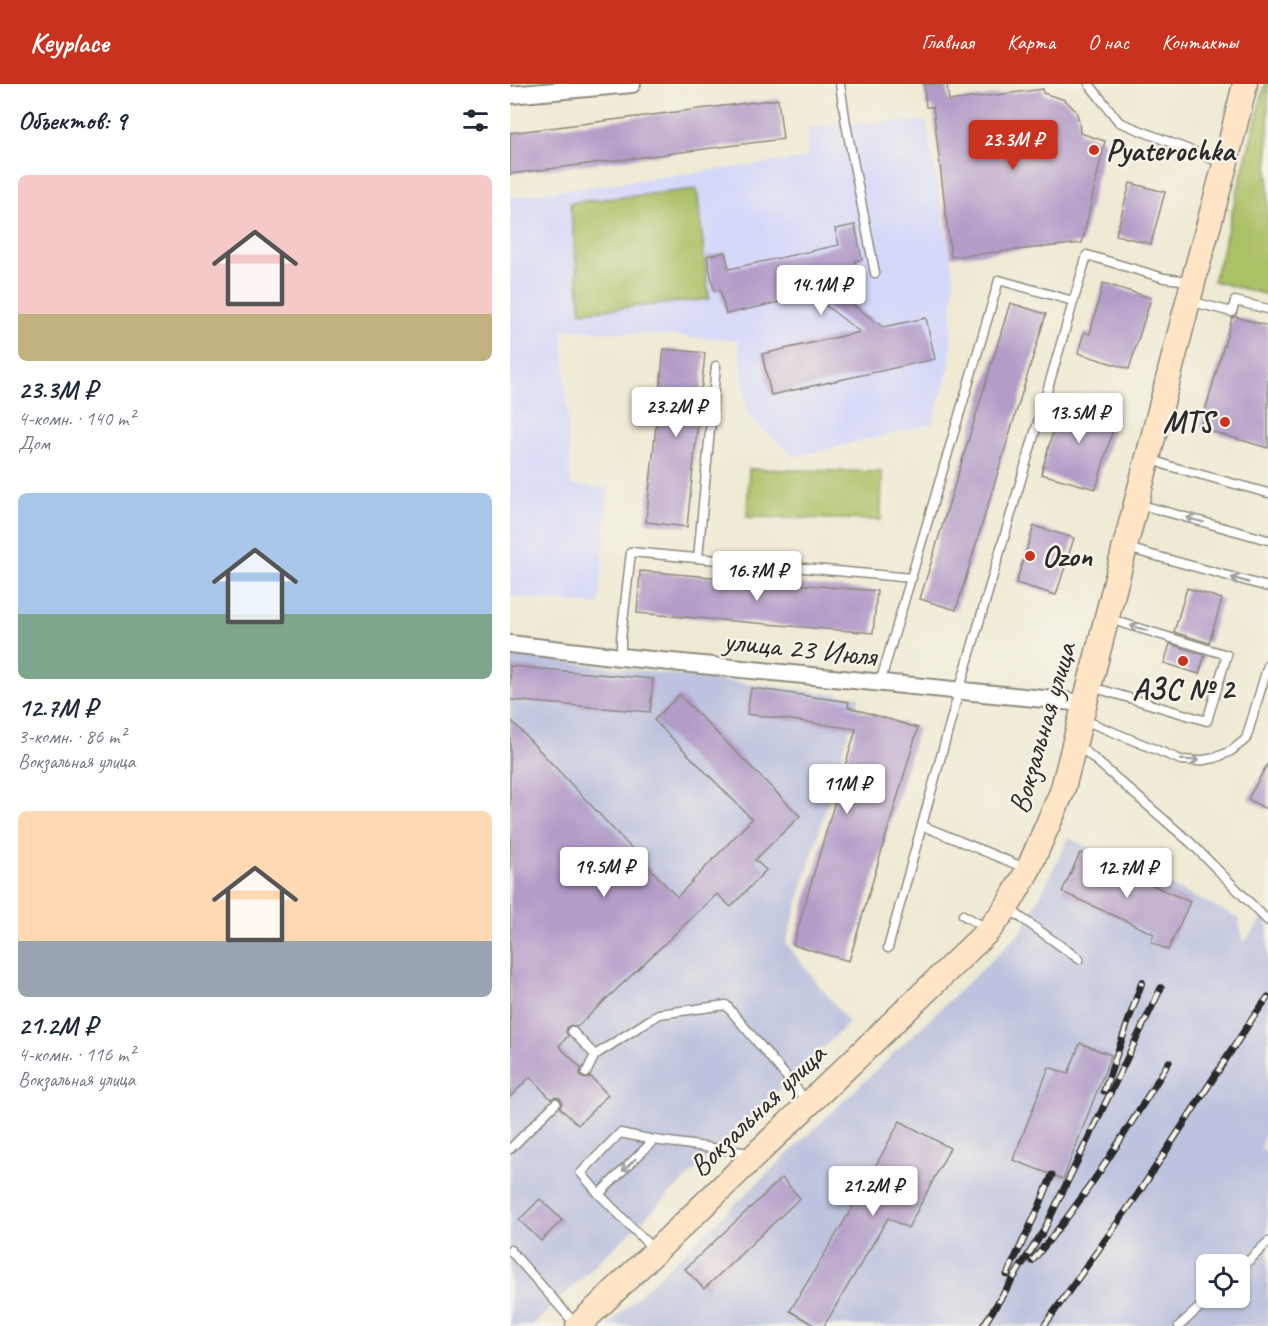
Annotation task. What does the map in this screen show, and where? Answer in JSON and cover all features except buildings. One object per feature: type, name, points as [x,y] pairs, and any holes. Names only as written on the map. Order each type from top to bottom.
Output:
[{"type":"main road","name":"Вокзальная улица","points":[[577,1326],[989,930],[1007,907],[1028,870],[1062,792],[1245,84]]},
{"type":"street","points":[[510,95],[632,84]]},
{"type":"street","name":"улица 23 Июля","points":[[510,644],[1084,702]]},
{"type":"lane","points":[[840,84],[875,273]]},
{"type":"lane","points":[[1089,84],[1119,122],[1225,165]]},
{"type":"lane","points":[[888,948],[959,691],[1087,255],[1164,278],[1232,312],[1235,301],[1268,309]]},
{"type":"lane","points":[[880,683],[999,280],[1073,301]]},
{"type":"lane","points":[[698,558],[716,366]]},
{"type":"lane","points":[[1149,458],[1169,466],[1268,492]]},
{"type":"lane","points":[[1136,504],[1268,540]]},
{"type":"lane","points":[[1125,547],[1268,587]]},
{"type":"lane","points":[[621,657],[621,639],[632,552],[912,578]]},
{"type":"lane","points":[[1084,702],[1207,722],[1227,655],[1106,618]]},
{"type":"lane","points":[[1084,702],[1135,741],[1181,760],[1198,761],[1215,758],[1231,751],[1246,739],[1268,665]]},
{"type":"lane","points":[[1075,742],[1191,843],[1268,921]]},
{"type":"lane","points":[[923,826],[1028,870]]},
{"type":"lane","points":[[1007,907],[1079,959]]},
{"type":"lane","points":[[963,915],[989,930]]},
{"type":"lane","points":[[586,1073],[595,1055],[659,1014],[726,1005],[809,1104]]},
{"type":"lane","points":[[572,1031],[595,1055]]},
{"type":"lane","points":[[510,1149],[556,1103]]},
{"type":"lane","points":[[656,1251],[581,1173],[620,1133],[756,1154]]},
{"type":"lane","points":[[599,1194],[654,1140]]},
{"type":"lane","points":[[1250,1259],[1268,1242]]},
{"type":"lane","points":[[510,1250],[577,1326]]},
{"type":"lane","points":[[1179,1326],[1198,1308]]},
{"type":"shaded area","points":[[926,121],[954,277],[950,366],[932,424],[795,457],[747,416],[738,340],[563,329],[571,485],[609,489],[599,605],[510,597],[510,197],[807,158],[808,128]]},
{"type":"shaded area","points":[[510,655],[859,697],[786,943],[849,1023],[532,1326],[510,1326]]},
{"type":"shaded area","points":[[1069,838],[1239,918],[1243,944],[1268,911],[1268,1123],[1261,1148],[1268,1152],[1268,1326],[607,1326],[1022,931]]},
{"type":"green space","points":[[1265,84],[1268,84],[1268,295],[1213,281]]},
{"type":"green space","points":[[697,189],[709,299],[581,312],[570,203]]},
{"type":"green space","points":[[749,469],[882,472],[881,520],[747,517]]},
{"type":"railway","points":[[1104,1091],[1142,982]]},
{"type":"railway","points":[[983,1326],[1044,1230],[1161,988]]},
{"type":"railway","points":[[1044,1326],[1138,1194],[1268,997]]},
{"type":"railway","points":[[1032,1261],[1088,1189],[1169,1062]]},
{"type":"railway","points":[[1007,1275],[1052,1175]]},
{"type":"place","name":"Pyaterochka","points":[[1094,150]]},
{"type":"place","name":"MTS","points":[[1225,422]]},
{"type":"place","name":"Ozon","points":[[1030,556]]},
{"type":"place","name":"АЗС № 2","points":[[1183,661]]}]
